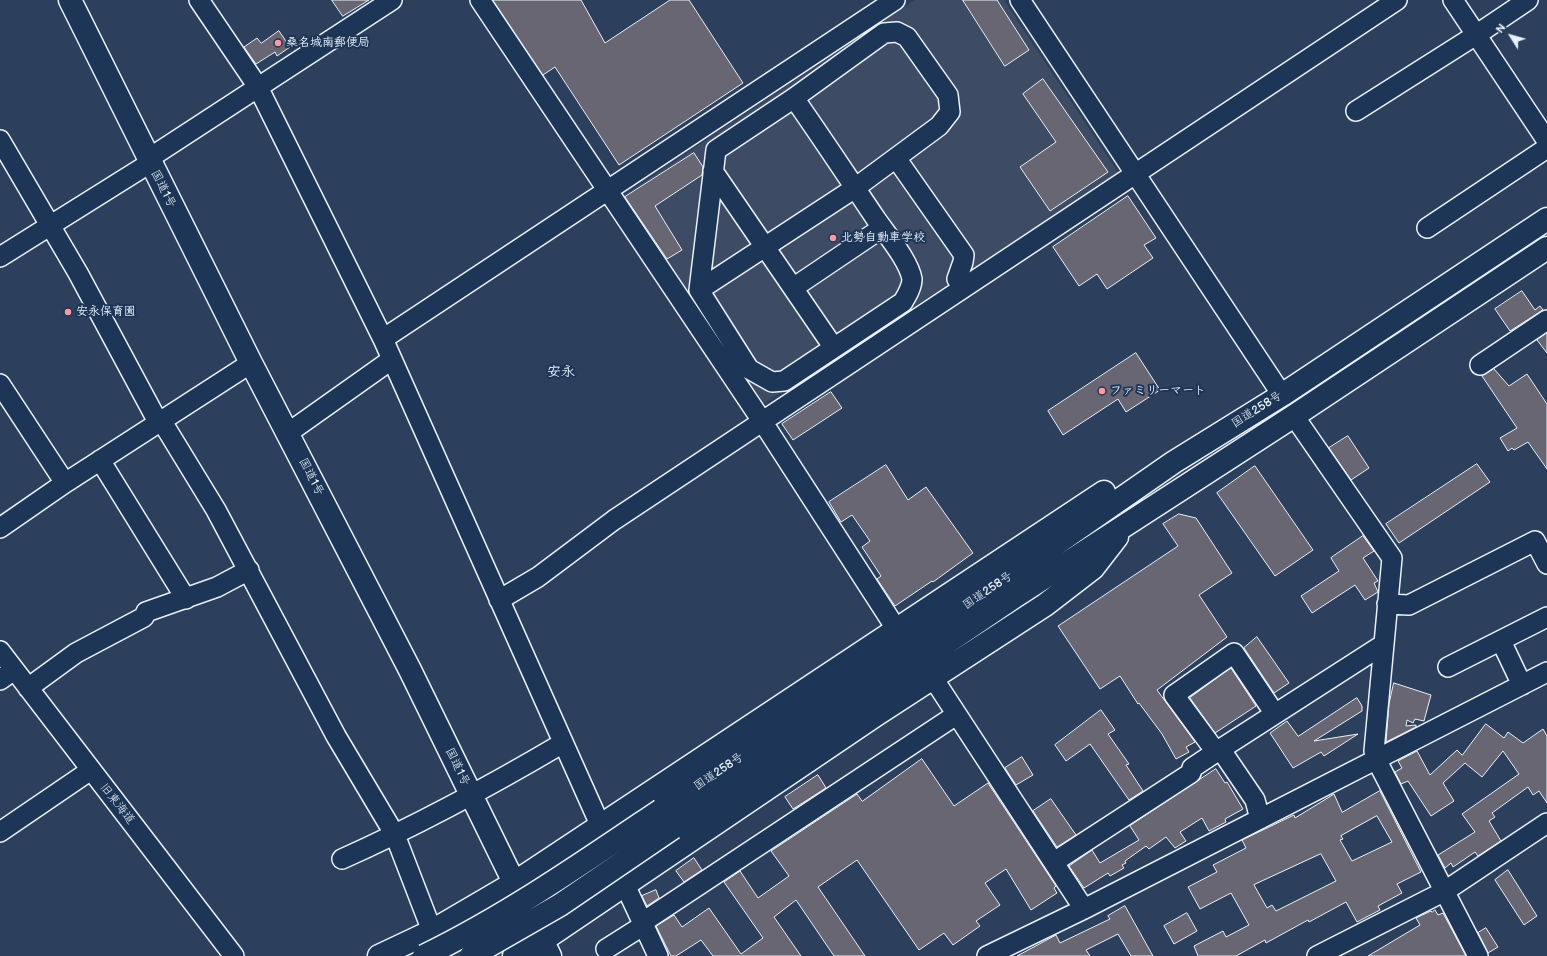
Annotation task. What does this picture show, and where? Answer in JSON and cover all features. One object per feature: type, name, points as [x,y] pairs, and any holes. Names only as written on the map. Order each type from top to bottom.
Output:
[{"type":"highway","name":"国道1号","points":[[70,0],[149,161],[410,670],[546,949]]},
{"type":"highway","name":"国道258号","points":[[424,956],[450,943],[550,885],[1004,580],[1174,462],[1282,395],[1547,219]]},
{"type":"highway","name":"国道258号","points":[[471,956],[560,905],[1016,596],[1294,416],[1547,248]]},
{"type":"highway","points":[[379,956],[432,930],[514,883],[601,827],[1110,488],[1174,462]]},
{"type":"highway","points":[[514,956],[546,949],[625,885],[1044,604],[1093,568],[1128,523]]},
{"type":"street","points":[[199,0],[258,88],[383,339],[391,360],[601,827]]},
{"type":"street","points":[[0,257],[50,226],[392,0]]},
{"type":"street","points":[[480,0],[762,421],[897,630]]},
{"type":"street","points":[[383,339],[895,0]]},
{"type":"street","points":[[1020,0],[1282,395]]},
{"type":"street","points":[[499,600],[538,577],[614,520],[762,421],[1397,0]]},
{"type":"street","points":[[1453,0],[1547,141]]},
{"type":"street","points":[[1356,111],[1476,35],[1528,0]]},
{"type":"street","points":[[699,290],[855,188],[939,126],[950,112],[948,95],[908,37],[897,32],[884,33],[794,98],[716,150],[699,290],[749,369],[772,382],[784,381],[903,302],[910,291],[912,280],[908,267],[882,228],[855,188],[794,98]]},
{"type":"street","points":[[0,140],[78,273],[159,421],[216,510],[336,736],[395,835],[432,930]]},
{"type":"street","points":[[1428,228],[1547,148]]},
{"type":"street","points":[[896,158],[964,255],[964,262],[957,279],[963,288]]},
{"type":"street","points":[[713,171],[834,348]]},
{"type":"street","points":[[792,288],[882,228]]},
{"type":"street","points":[[1480,365],[1547,320]]},
{"type":"street","points":[[288,433],[391,360]]},
{"type":"street","points":[[0,528],[159,421],[252,363]]},
{"type":"street","points":[[0,384],[65,483]]},
{"type":"street","points":[[1294,416],[1392,558],[1374,750],[1376,760],[1478,956]]},
{"type":"street","points":[[100,460],[186,599]]},
{"type":"street","points":[[1387,604],[1409,605],[1535,541],[1547,564]]},
{"type":"street","points":[[28,688],[76,653],[144,618],[146,612],[186,599],[249,570]]},
{"type":"street","points":[[1448,667],[1547,618]]},
{"type":"street","points":[[1500,641],[1522,685]]},
{"type":"street","points":[[1054,862],[1191,773],[1192,768],[1384,644]]},
{"type":"street","name":"旧東海道","points":[[0,651],[7,675],[28,688],[234,956]]},
{"type":"street","points":[[1260,819],[1255,800],[1174,695],[1234,653],[1275,714]]},
{"type":"street","points":[[987,956],[1016,950],[1084,909],[1547,672]]},
{"type":"street","points":[[933,678],[1084,909]]},
{"type":"street","points":[[606,949],[956,715]]},
{"type":"street","points":[[342,859],[395,835],[487,788],[563,743]]},
{"type":"street","points":[[0,832],[91,770]]},
{"type":"street","points":[[1317,956],[1445,891],[1547,823]]},
{"type":"street","points":[[625,885],[658,956]]},
{"type":"shaded area","name":"北勢自動車学校","points":[[915,0],[1004,0],[1119,174],[758,407],[620,198]]},
{"type":"building","points":[[332,0],[369,0],[343,16]]},
{"type":"building","points":[[493,0],[581,0],[605,43],[670,0],[689,0],[743,83],[619,165],[555,67],[543,75]]},
{"type":"building","points":[[963,0],[997,0],[1029,50],[1005,66]]},
{"type":"building","points":[[279,31],[290,47],[277,56],[275,52],[256,64],[244,47],[257,38],[261,43]]},
{"type":"building","points":[[1043,79],[1108,172],[1050,211],[1020,167],[1056,142],[1023,94]]},
{"type":"building","points":[[694,153],[703,167],[702,175],[655,206],[682,250],[667,259],[625,197]]},
{"type":"building","points":[[1128,196],[1156,238],[1144,245],[1153,258],[1107,289],[1097,274],[1079,286],[1053,247]]},
{"type":"building","points":[[1522,291],[1535,310],[1540,306],[1543,310],[1510,331],[1495,309]]},
{"type":"building","points":[[1547,333],[1547,353],[1537,340]]},
{"type":"building","points":[[1136,353],[1160,390],[1126,412],[1118,399],[1063,435],[1048,411]]},
{"type":"building","points":[[1494,369],[1509,386],[1527,374],[1547,404],[1547,469],[1528,442],[1514,450],[1512,448],[1508,451],[1500,438],[1517,428],[1482,376]]},
{"type":"building","points":[[831,392],[842,408],[793,440],[782,424]]},
{"type":"building","points":[[1348,436],[1369,468],[1351,480],[1329,448]]},
{"type":"building","points":[[1477,464],[1490,482],[1399,543],[1386,524]]},
{"type":"building","points":[[886,465],[908,500],[926,487],[973,553],[933,582],[932,581],[895,606],[877,579],[881,576],[862,547],[870,541],[852,515],[841,522],[829,502]]},
{"type":"building","points":[[1255,466],[1313,550],[1275,576],[1217,493]]},
{"type":"building","points":[[1179,514],[1196,518],[1232,573],[1199,595],[1227,637],[1157,690],[1195,742],[1186,747],[1189,752],[1176,759],[1162,734],[1139,703],[1138,704],[1120,676],[1100,689],[1058,626],[1178,546],[1163,524]]},
{"type":"building","points":[[1363,536],[1374,551],[1363,558],[1378,581],[1374,583],[1378,592],[1365,600],[1355,585],[1312,613],[1301,596],[1339,571],[1331,558]]},
{"type":"building","points":[[1257,637],[1289,683],[1274,693],[1244,648]]},
{"type":"building","points":[[1231,668],[1256,706],[1215,733],[1190,698]]},
{"type":"building","points":[[1394,683],[1431,695],[1424,721],[1415,719],[1413,723],[1407,720],[1406,726],[1416,725],[1416,727],[1386,742],[1389,704]]},
{"type":"building","points":[[1357,698],[1362,706],[1362,711],[1314,741],[1358,734],[1324,756],[1321,752],[1293,768],[1270,733],[1287,721],[1298,736]]},
{"type":"building","points":[[1101,710],[1115,730],[1108,734],[1129,764],[1126,765],[1143,791],[1129,800],[1090,744],[1066,761],[1055,745]]},
{"type":"building","points":[[1486,724],[1504,738],[1508,732],[1523,743],[1543,729],[1547,736],[1547,803],[1539,791],[1533,795],[1528,787],[1492,813],[1495,817],[1489,821],[1501,841],[1478,856],[1475,852],[1453,867],[1451,863],[1445,868],[1438,855],[1475,832],[1462,814],[1519,774],[1503,751],[1482,777],[1465,763],[1443,783],[1454,801],[1431,816],[1408,781],[1401,784],[1395,772],[1402,768],[1398,761],[1417,751],[1430,775],[1457,750],[1462,755]]},
{"type":"building","points":[[1022,757],[1033,775],[1016,785],[1005,768]]},
{"type":"building","points":[[922,759],[954,806],[988,783],[1056,886],[1054,888],[1057,893],[1031,910],[1006,869],[985,883],[1000,905],[976,921],[980,926],[953,945],[944,933],[919,950],[857,860],[818,887],[865,956],[834,956],[796,900],[774,917],[801,956],[713,956],[701,940],[676,956],[671,956],[656,926],[674,915],[682,927],[709,908],[741,954],[763,938],[724,882],[740,871],[758,898],[789,876],[771,851],[857,794],[862,801]]},
{"type":"building","points":[[1216,769],[1225,783],[1227,782],[1243,809],[1225,819],[1226,822],[1209,831],[1202,818],[1180,832],[1186,841],[1175,848],[1166,837],[1149,849],[1146,846],[1125,861],[1126,863],[1122,865],[1124,868],[1110,876],[1108,873],[1084,888],[1069,866],[1092,850],[1100,863],[1139,840],[1130,826]]},
{"type":"building","points":[[818,775],[826,788],[793,809],[785,797]]},
{"type":"building","points":[[1380,791],[1421,872],[1397,884],[1402,893],[1378,906],[1380,910],[1357,922],[1346,902],[1309,922],[1308,920],[1266,943],[1265,940],[1236,956],[1198,956],[1194,946],[1223,931],[1226,937],[1249,925],[1231,893],[1200,909],[1188,887],[1217,872],[1213,865],[1246,848],[1242,840],[1294,815],[1295,818],[1334,794],[1342,812]],"holes":[[[1377,816],[1392,842],[1352,861],[1340,840],[1343,839],[1341,836]],[[1321,854],[1336,881],[1276,911],[1272,905],[1267,908],[1254,885]]]},
{"type":"building","points":[[1051,799],[1076,835],[1057,847],[1033,811]]},
{"type":"building","points":[[694,858],[702,870],[684,882],[676,871]]},
{"type":"building","points":[[1508,870],[1537,916],[1524,925],[1495,880]]},
{"type":"building","points":[[656,890],[659,898],[647,906],[642,896]]},
{"type":"building","points":[[1125,906],[1153,956],[1131,956],[1118,934],[1086,950],[1090,956],[1017,956],[1056,935],[1060,943],[1110,919],[1108,916]]},
{"type":"building","points":[[1435,910],[1438,915],[1443,913],[1466,956],[1368,956],[1420,925],[1416,918]]},
{"type":"building","points":[[1187,913],[1197,931],[1174,944],[1164,926]]},
{"type":"building","points":[[1486,928],[1498,947],[1488,953],[1478,933]]},
{"type":"place","name":"桑名城南郵便局","points":[[278,43]]},
{"type":"place","name":"北勢自動車学校","points":[[833,238]]},
{"type":"place","name":"安永保育園","points":[[68,312]]},
{"type":"place","name":"ファミリーマート","points":[[1102,391]]},
{"type":"district","name":"安永","points":[[561,372]]}]
